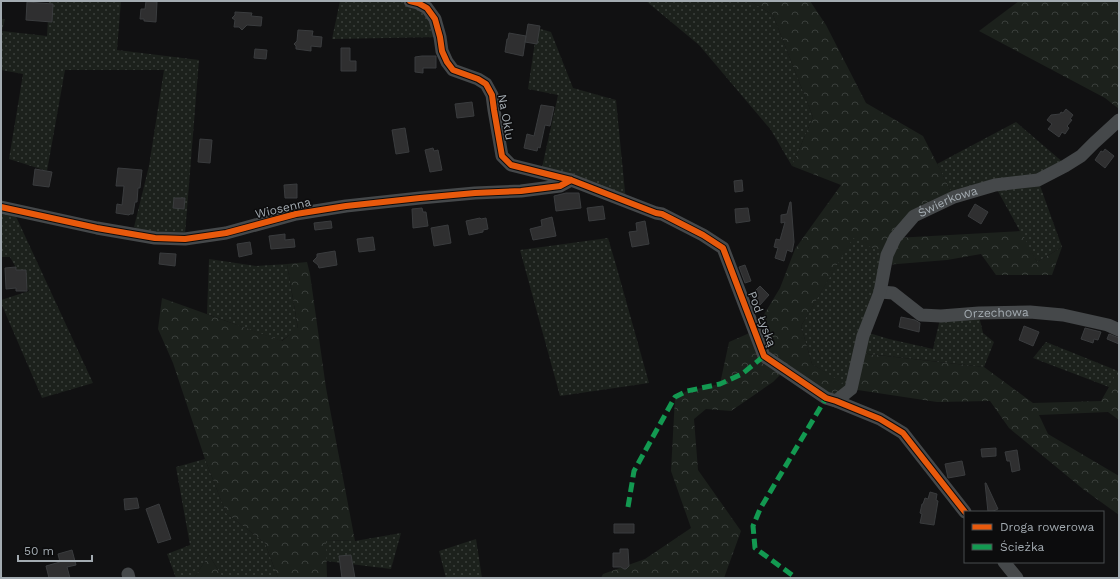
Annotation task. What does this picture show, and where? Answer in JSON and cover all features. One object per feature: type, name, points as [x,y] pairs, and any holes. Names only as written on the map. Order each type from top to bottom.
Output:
[{"type":"street","name":"Na Oklu","points":[[410,1],[427,8],[431,14],[440,37],[442,51],[453,70],[478,79],[486,84],[492,94],[502,156],[511,164],[571,180]]},
{"type":"street","name":"Świerkowa","points":[[836,401],[851,389],[862,336],[880,292],[887,255],[895,238],[914,216],[954,197],[981,189],[995,185],[1038,180],[1081,156],[1094,142],[1119,120]]},
{"type":"street","name":"Wiosenna","points":[[1,208],[97,228],[155,238],[185,239],[226,233],[296,214],[346,206],[475,193],[521,191],[560,186],[571,180]]},
{"type":"street","name":"Pod Łyską","points":[[571,180],[662,214],[703,235],[723,248],[764,356],[826,398],[880,419],[903,433],[964,511]]},
{"type":"street","name":"Orzechowa","points":[[880,292],[893,293],[921,315],[941,316],[979,313],[1030,312],[1063,315],[1108,325],[1119,330]]},
{"type":"street","points":[[1005,563],[1017,578]]},
{"type":"green space","points":[[49,1],[121,1],[117,50],[199,60],[185,234],[155,238],[134,227],[149,166],[164,70],[65,70],[47,171],[9,159],[23,74],[1,70],[1,19],[5,19],[2,31],[47,36]]},
{"type":"green space","points":[[340,1],[410,1],[418,3],[440,37],[332,39]]},
{"type":"green space","points":[[646,1],[750,1],[773,15],[813,117],[792,166],[771,130],[699,45]]},
{"type":"green space","points":[[750,1],[810,1],[826,25],[866,103],[923,136],[954,197],[914,216],[895,238],[1021,231],[1037,262],[1062,247],[1052,275],[996,275],[981,254],[947,260],[885,265],[886,255],[853,238],[801,326],[812,364],[851,388],[859,353],[984,367],[1033,403],[1101,401],[1118,371],[1119,420],[1108,412],[1039,415],[1048,434],[1119,476],[1119,515],[1083,489],[1009,428],[990,401],[937,402],[851,389],[836,401],[785,370],[773,382],[731,411],[706,409],[694,419],[698,470],[741,531],[724,578],[601,578],[603,574],[645,559],[691,528],[671,471],[675,397],[687,391],[720,384],[729,342],[754,331],[780,288],[795,249],[841,185],[792,166],[813,117],[773,15]]},
{"type":"green space","points":[[1019,1],[1119,1],[1119,109],[1105,98],[979,31]]},
{"type":"green space","points":[[537,28],[551,32],[573,88],[616,100],[626,202],[541,172],[558,95],[528,89]]},
{"type":"green space","points":[[1016,122],[1065,164],[1038,180],[1062,247],[1037,262],[995,186],[954,197],[937,164]]},
{"type":"green space","points":[[1,206],[13,210],[93,383],[42,398],[1,303],[1,300],[29,291],[10,257],[1,257]]},
{"type":"green space","points":[[853,237],[887,255],[851,389],[812,364],[801,326]]},
{"type":"green space","points":[[608,238],[649,383],[560,396],[520,250]]},
{"type":"green space","points":[[209,259],[256,266],[287,264],[298,329],[281,341],[207,314]]},
{"type":"green space","points":[[307,262],[326,388],[355,541],[326,540],[327,578],[278,578],[265,543],[226,513],[205,459],[173,363],[158,329],[162,298],[282,341],[298,328],[287,264]]},
{"type":"green space","points":[[979,316],[983,333],[994,342],[984,367],[861,353],[869,333],[933,349],[940,319]]},
{"type":"green space","points":[[1046,342],[1118,371],[1109,387],[1033,358]]},
{"type":"green space","points":[[205,459],[226,513],[265,543],[278,578],[223,578],[209,555],[194,578],[176,578],[167,554],[190,545],[176,467]]},
{"type":"green space","points":[[401,533],[391,569],[326,561],[325,540],[355,541]]},
{"type":"green space","points":[[476,539],[482,578],[446,578],[439,551]]},
{"type":"green space","points":[[209,555],[223,578],[194,578]]},
{"type":"building","points":[[146,1],[157,2],[156,22],[144,21],[144,19],[140,19],[141,9],[145,9]]},
{"type":"building","points":[[27,2],[53,4],[52,22],[26,20]]},
{"type":"building","points":[[235,12],[252,13],[251,16],[262,17],[261,26],[247,25],[242,30],[239,27],[234,27],[235,20],[232,18],[235,15]]},
{"type":"building","points":[[528,24],[540,26],[537,44],[525,42]]},
{"type":"building","points":[[298,30],[313,31],[312,36],[322,37],[321,47],[311,46],[311,51],[296,49],[294,44],[297,41]]},
{"type":"building","points":[[509,33],[526,36],[523,56],[505,52]]},
{"type":"building","points":[[341,48],[350,48],[350,61],[356,61],[356,71],[341,71]]},
{"type":"building","points":[[255,49],[267,50],[266,59],[254,58]]},
{"type":"building","points":[[436,56],[436,68],[423,68],[423,73],[415,72],[415,57]]},
{"type":"building","points":[[472,102],[474,116],[457,118],[455,104]]},
{"type":"building","points":[[541,105],[554,107],[550,126],[545,125],[540,148],[538,147],[537,151],[524,148],[527,134],[534,136]]},
{"type":"building","points":[[1066,109],[1073,115],[1070,119],[1072,120],[1067,126],[1069,128],[1065,134],[1062,132],[1059,137],[1048,129],[1052,124],[1047,120],[1051,115],[1060,114],[1061,112],[1063,113]]},
{"type":"building","points":[[405,128],[409,152],[396,154],[392,130]]},
{"type":"building","points":[[200,139],[212,140],[210,163],[198,162]]},
{"type":"building","points":[[433,148],[434,151],[438,150],[442,170],[430,172],[425,150]]},
{"type":"building","points":[[1105,149],[1114,156],[1105,168],[1095,160],[1101,151],[1103,152]]},
{"type":"building","points":[[118,168],[142,170],[140,188],[138,188],[137,202],[135,202],[133,214],[129,215],[116,213],[117,204],[122,205],[124,186],[116,186]]},
{"type":"building","points":[[35,169],[52,172],[49,187],[33,185]]},
{"type":"building","points":[[742,180],[743,191],[735,192],[734,181]]},
{"type":"building","points":[[297,184],[297,198],[285,198],[284,185]]},
{"type":"building","points":[[566,193],[579,193],[581,208],[556,211],[554,196]]},
{"type":"building","points":[[174,198],[185,198],[184,209],[173,208]]},
{"type":"building","points":[[790,202],[794,242],[792,252],[787,250],[784,261],[775,258],[778,248],[774,247],[776,239],[780,240],[785,222],[781,223],[781,215],[787,214]]},
{"type":"building","points":[[975,204],[988,212],[981,224],[968,216]]},
{"type":"building","points":[[603,206],[605,219],[589,221],[587,208]]},
{"type":"building","points":[[422,208],[423,212],[426,212],[428,226],[413,228],[412,209]]},
{"type":"building","points":[[748,208],[750,221],[736,223],[735,209]]},
{"type":"building","points":[[552,217],[556,236],[533,240],[530,229],[542,226],[541,220]]},
{"type":"building","points":[[486,218],[488,229],[483,230],[483,232],[469,235],[466,221]]},
{"type":"building","points":[[331,221],[332,228],[315,230],[314,223]]},
{"type":"building","points":[[645,221],[649,244],[632,247],[629,232],[637,231],[636,223]]},
{"type":"building","points":[[448,225],[451,243],[434,246],[431,228]]},
{"type":"building","points":[[285,234],[285,240],[294,239],[295,247],[271,249],[269,236]]},
{"type":"building","points":[[373,237],[375,250],[359,252],[357,239]]},
{"type":"building","points":[[250,242],[252,254],[239,257],[237,244]]},
{"type":"building","points":[[335,251],[337,265],[319,268],[313,261],[317,257],[317,254]]},
{"type":"building","points":[[160,253],[176,254],[175,266],[159,264]]},
{"type":"building","points":[[745,265],[751,281],[745,283],[739,267]]},
{"type":"building","points":[[16,267],[16,270],[26,270],[27,291],[16,291],[16,288],[6,289],[5,268]]},
{"type":"building","points":[[760,286],[769,295],[760,305],[750,296]]},
{"type":"building","points":[[901,317],[915,320],[920,323],[919,332],[899,327]]},
{"type":"building","points":[[1024,326],[1039,332],[1033,346],[1019,340]]},
{"type":"building","points":[[1085,328],[1101,332],[1098,340],[1094,339],[1093,343],[1081,339]]},
{"type":"building","points":[[1109,334],[1119,338],[1119,344],[1107,339]]},
{"type":"building","points":[[996,448],[996,456],[982,457],[981,449]]},
{"type":"building","points":[[1017,450],[1020,470],[1012,472],[1010,461],[1007,461],[1005,452]]},
{"type":"building","points":[[962,461],[965,475],[948,478],[945,464]]},
{"type":"building","points":[[985,483],[998,509],[988,511]]},
{"type":"building","points":[[930,492],[937,494],[936,500],[938,501],[934,525],[920,523],[922,504],[925,498],[928,499]]},
{"type":"building","points":[[137,498],[139,508],[125,510],[124,499]]},
{"type":"building","points":[[159,504],[171,539],[158,543],[146,509]]},
{"type":"building","points":[[614,524],[634,524],[634,533],[614,533]]},
{"type":"building","points":[[620,549],[628,549],[629,566],[626,569],[621,567],[613,567],[613,553],[620,553]]},
{"type":"building","points":[[72,550],[76,565],[67,567],[70,578],[49,578],[46,566],[60,562],[58,554]]},
{"type":"building","points":[[351,555],[355,578],[342,578],[339,556]]},
{"type":"marked path","points":[[628,507],[634,471],[675,397],[687,391],[720,384],[742,374],[764,356]]},
{"type":"marked path","points":[[792,575],[755,548],[753,526],[760,509],[826,398]]},
{"type":"cycle path","points":[[410,1],[427,8],[435,19],[442,51],[453,70],[478,79],[486,84],[492,95],[502,156],[511,165],[571,180],[662,214],[703,235],[723,248],[764,356],[826,398],[880,419],[903,433],[964,511]]},
{"type":"cycle path","points":[[1,207],[97,228],[155,238],[185,239],[226,233],[296,214],[346,206],[475,193],[521,191],[560,186],[571,180]]}]
